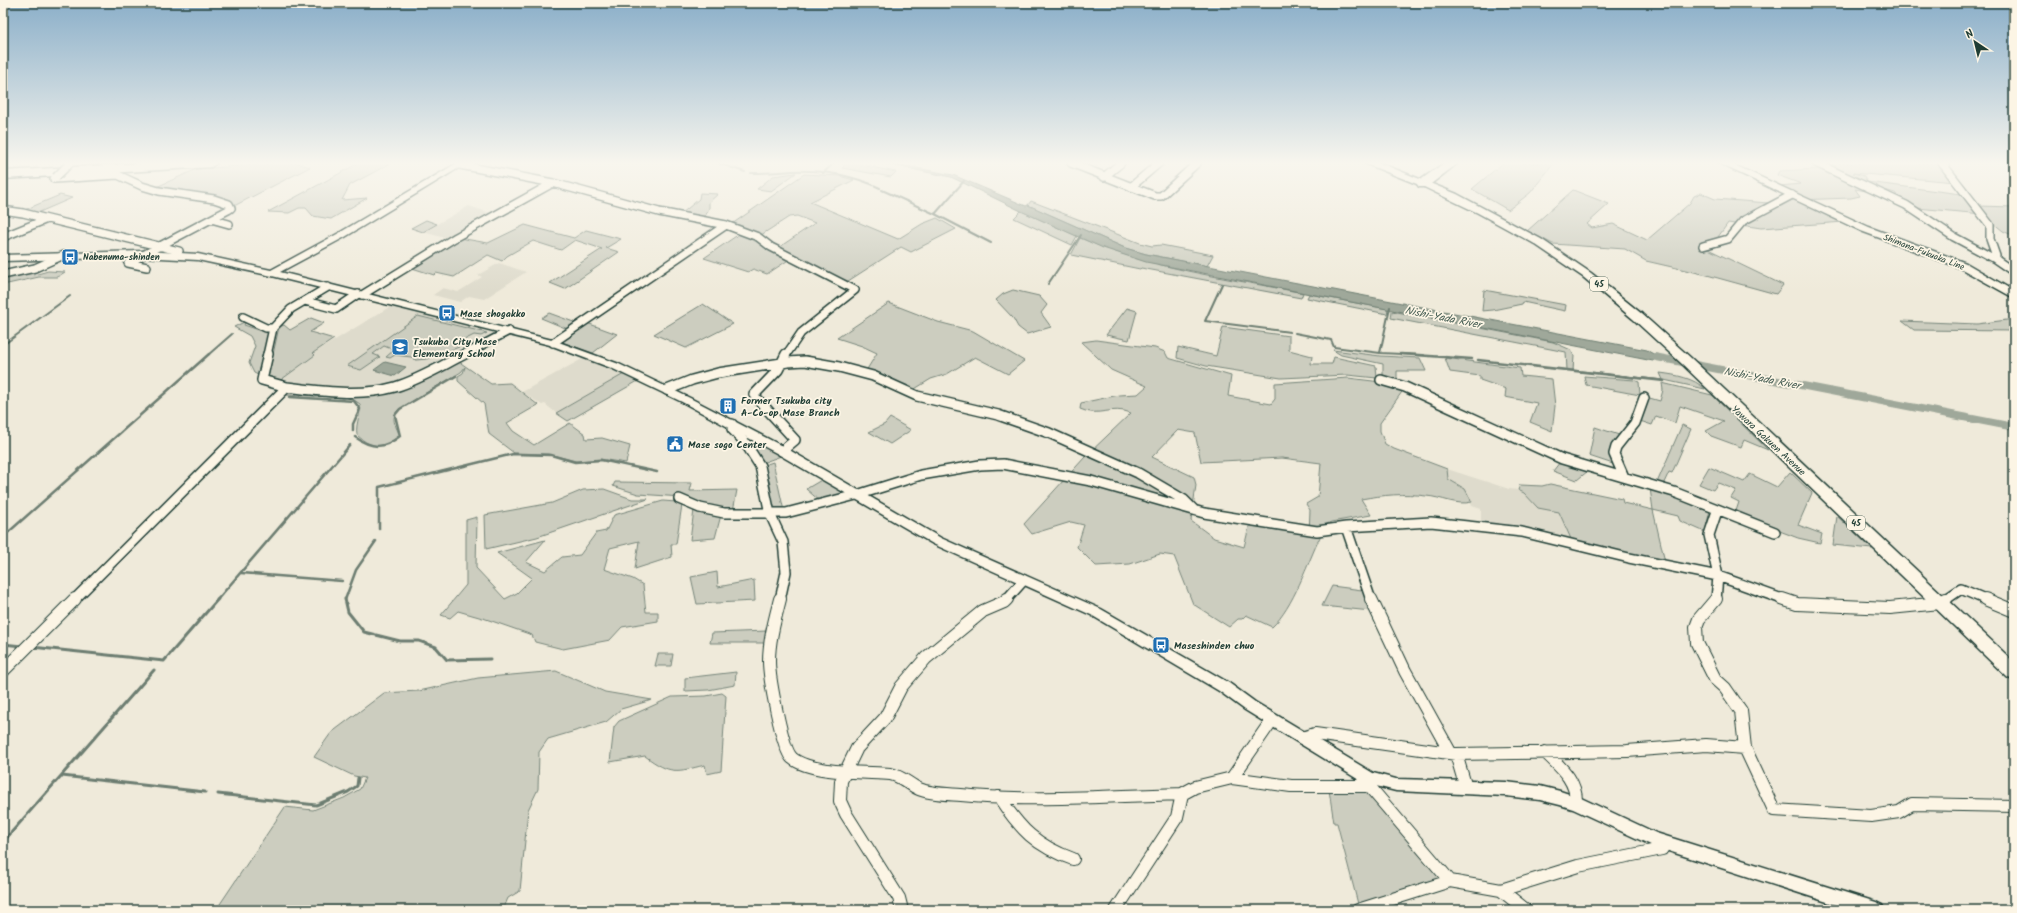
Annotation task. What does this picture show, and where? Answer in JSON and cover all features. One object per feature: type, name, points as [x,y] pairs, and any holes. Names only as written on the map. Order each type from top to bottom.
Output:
[{"type":"main road","name":"Yawara Gakuen Avenue","points":[[1476,206],[1493,213],[1540,243],[1587,275],[1618,300],[1697,372],[2014,673]]},
{"type":"main road","name":"Shimana-Fukuoka Line","points":[[1815,206],[1865,229],[1962,265],[2014,295]]},
{"type":"street","points":[[147,267],[128,263],[230,209],[229,206]]},
{"type":"street","points":[[272,273],[342,235],[392,206]]},
{"type":"street","points":[[305,301],[336,310],[450,240],[512,206]]},
{"type":"street","points":[[636,206],[659,212],[726,225],[758,237],[771,247],[855,290],[802,333],[791,345],[782,363],[754,395],[766,406],[795,440],[782,451]]},
{"type":"street","points":[[1702,246],[1728,238],[1743,221],[1772,206]]},
{"type":"street","points":[[1907,206],[1954,237],[1995,259],[2014,272]]},
{"type":"street","points":[[1975,206],[1990,225],[1990,239],[1996,256],[1995,259]]},
{"type":"street","points":[[3,210],[47,219],[179,251],[177,254]]},
{"type":"street","points":[[3,237],[47,219]]},
{"type":"street","points":[[211,219],[229,224]]},
{"type":"street","points":[[553,343],[726,225]]},
{"type":"street","points":[[3,258],[64,255],[143,254],[177,254],[198,257],[272,273],[509,331],[553,343],[615,366],[667,390],[782,451],[860,494],[937,541],[1114,622],[1224,687],[1272,720],[1372,783],[1450,881]]},
{"type":"street","points":[[3,274],[36,268],[64,255]]},
{"type":"street","points":[[328,287],[291,309],[273,328],[262,380],[287,387],[330,392],[370,391],[395,388],[434,370],[509,331]]},
{"type":"street","points":[[243,317],[266,328],[273,328]]},
{"type":"street","points":[[667,390],[692,379],[745,368],[782,363],[806,361],[859,372],[925,398],[1008,417],[1068,439],[1133,471],[1181,499],[1195,511]]},
{"type":"street","points":[[1381,380],[1405,387],[1562,459],[1674,492],[1775,532]]},
{"type":"street","points":[[3,671],[287,387]]},
{"type":"street","points":[[1624,477],[1614,454],[1616,447],[1635,423],[1644,398]]},
{"type":"street","points":[[732,424],[732,429],[744,440],[760,466],[770,514],[783,542],[786,563],[784,585],[770,642],[769,662],[782,738],[791,757],[799,762],[819,768],[845,772],[892,774],[920,790],[962,796],[1052,798],[1182,794],[1195,787],[1232,778],[1291,786],[1372,783],[1506,789],[1540,793],[1576,803],[1633,832],[1876,910]]},
{"type":"street","points":[[680,499],[711,511],[770,514],[793,512],[860,494],[921,475],[980,465],[1003,464],[1091,481],[1195,511],[1316,532],[1346,527],[1431,522],[1484,526],[1522,532],[1629,558],[1718,576],[1797,604],[1890,608],[1940,603],[1961,590],[2014,611]]},
{"type":"street","points":[[1717,510],[1709,535],[1718,576],[1716,600],[1699,619],[1696,627],[1697,643],[1715,679],[1725,688],[1741,711],[1745,748],[1774,810],[1871,816],[1899,812],[1912,804],[2014,806]]},
{"type":"street","points":[[1346,527],[1355,562],[1383,626],[1420,698],[1453,753],[1466,788]]},
{"type":"street","points":[[902,910],[898,898],[840,801],[839,791],[845,772],[857,748],[885,718],[901,687],[926,658],[983,611],[1004,602],[1024,580]]},
{"type":"street","points":[[1232,778],[1272,720]]},
{"type":"street","points":[[1302,738],[1315,734],[1453,753],[1627,751],[1706,745],[1745,748]]},
{"type":"street","points":[[1546,752],[1572,781],[1577,797],[1576,803]]},
{"type":"street","points":[[1116,910],[1177,816],[1182,794]]},
{"type":"street","points":[[999,797],[1014,822],[1034,841],[1053,853],[1073,859]]},
{"type":"street","points":[[1358,910],[1450,881],[1501,890],[1578,866],[1622,856],[1652,852],[1662,849],[1666,843]]},
{"type":"street","points":[[1501,890],[1526,910]]},
{"type":"shaded area","points":[[35,206],[54,206],[35,214],[22,211]]},
{"type":"shaded area","points":[[280,206],[354,206],[331,219],[313,216],[306,208],[299,208],[289,213],[268,212]]},
{"type":"shaded area","points":[[469,206],[493,214],[449,239],[423,232]]},
{"type":"shaded area","points":[[691,206],[709,206],[704,219],[681,214]]},
{"type":"shaded area","points":[[758,206],[819,206],[898,239],[922,224],[937,218],[956,229],[911,252],[901,247],[845,283],[778,248],[815,223],[797,216],[789,217],[761,235],[732,224]]},
{"type":"shaded area","points":[[1029,206],[1043,206],[1140,243],[1152,246],[1161,245],[1213,255],[1207,266],[1146,254],[1125,248]]},
{"type":"shaded area","points":[[1500,206],[1514,206],[1508,210]]},
{"type":"shaded area","points":[[1555,206],[1607,206],[1587,224],[1592,228],[1613,224],[1647,240],[1687,206],[1808,206],[1844,222],[1761,228],[1728,223],[1718,237],[1706,248],[1783,285],[1776,294],[1707,275],[1646,261],[1625,249],[1553,244],[1527,231]]},
{"type":"shaded area","points":[[1912,206],[2014,207],[2014,236],[2003,231],[1982,214],[1917,208]]},
{"type":"shaded area","points":[[1021,211],[1077,236],[1072,245],[1014,218]]},
{"type":"shaded area","points":[[426,220],[437,224],[423,232],[411,228]]},
{"type":"shaded area","points":[[525,225],[574,238],[586,230],[621,239],[606,248],[619,252],[565,289],[550,283],[602,249],[575,240],[561,250],[533,241],[507,256],[502,261],[488,255],[454,277],[436,273],[434,275],[409,267],[459,238],[488,243]]},
{"type":"shaded area","points":[[742,232],[790,259],[767,274],[753,269],[748,272],[704,258]]},
{"type":"shaded area","points":[[1080,238],[1134,258],[1190,272],[1303,293],[1301,298],[1071,255]]},
{"type":"shaded area","points":[[499,263],[526,272],[484,299],[469,296],[460,302],[433,295],[443,288],[458,292],[482,277],[478,275]]},
{"type":"shaded area","points":[[32,270],[34,275],[48,271],[65,272],[57,277],[39,277],[3,285],[3,276]]},
{"type":"shaded area","points":[[1013,290],[1039,296],[1047,305],[1041,313],[1051,327],[1027,334],[1018,327],[1013,318],[996,300],[1003,294]]},
{"type":"shaded area","points":[[1484,290],[1566,305],[1565,311],[1523,302],[1522,304],[1482,311]]},
{"type":"shaded area","points":[[1309,294],[1388,309],[1387,314],[1307,298]]},
{"type":"shaded area","points":[[889,303],[938,322],[973,331],[1024,361],[1008,374],[975,357],[947,374],[931,379],[913,390],[866,371],[877,353],[862,346],[837,338]]},
{"type":"shaded area","points":[[703,304],[733,324],[686,348],[654,334]]},
{"type":"shaded area","name":"Tsukuba City Mase Elementary School","points":[[391,306],[500,333],[395,385],[340,390],[278,382],[315,355],[312,354]]},
{"type":"shaded area","points":[[1127,308],[1137,311],[1129,340],[1106,335]]},
{"type":"shaded area","points":[[1392,311],[1553,342],[1571,350],[1574,356],[1573,370],[1650,379],[1567,370],[1566,352],[1391,318]]},
{"type":"shaded area","points":[[549,313],[579,324],[570,330],[541,318]]},
{"type":"shaded area","points":[[418,316],[487,333],[481,336],[474,335],[456,344],[459,347],[427,359],[416,360],[411,357],[395,355],[390,358],[386,357],[394,350],[384,346],[373,354],[380,357],[361,370],[347,366]]},
{"type":"shaded area","points":[[311,318],[324,323],[310,332],[334,339],[313,353],[315,355],[278,382],[268,377],[279,327],[284,325],[290,330]]},
{"type":"shaded area","points":[[2014,319],[2014,331],[1914,330],[1902,321],[1977,324]]},
{"type":"shaded area","points":[[246,321],[244,325],[259,330],[270,330],[260,376],[254,373],[249,363],[255,346],[250,336],[234,327]]},
{"type":"shaded area","points":[[587,323],[617,334],[593,353],[559,341]]},
{"type":"shaded area","points":[[1223,327],[1289,336],[1289,350],[1312,356],[1311,364],[1332,364],[1334,357],[1376,366],[1377,378],[1347,375],[1281,378],[1206,366],[1177,358],[1178,347],[1216,356]]},
{"type":"shaded area","points":[[1096,340],[1155,348],[1165,352],[1168,358],[1231,376],[1228,396],[1271,404],[1275,399],[1275,383],[1348,378],[1381,382],[1404,389],[1380,423],[1380,431],[1385,444],[1394,449],[1447,469],[1448,479],[1465,489],[1472,502],[1460,503],[1432,497],[1410,495],[1361,499],[1371,515],[1331,522],[1321,527],[1320,537],[1293,597],[1280,619],[1272,627],[1246,615],[1242,619],[1238,619],[1229,627],[1193,604],[1174,556],[1160,554],[1130,564],[1096,566],[1077,547],[1084,525],[1071,522],[1032,534],[1024,524],[1085,457],[1131,413],[1117,410],[1099,412],[1087,411],[1080,409],[1081,403],[1119,395],[1138,394],[1147,386],[1111,370],[1081,342]],"holes":[[[1178,430],[1195,433],[1201,462],[1282,458],[1321,463],[1318,497],[1306,504],[1310,510],[1309,534],[1250,523],[1244,547],[1214,538],[1191,521],[1196,485],[1194,477],[1152,457]]]},
{"type":"shaded area","points":[[1333,350],[1380,356],[1420,358],[1426,371],[1397,371],[1397,383],[1383,379],[1383,364],[1341,355]]},
{"type":"shaded area","points":[[584,358],[624,374],[556,413],[545,404],[542,405],[522,392]]},
{"type":"shaded area","points":[[1445,358],[1520,368],[1521,376],[1552,379],[1555,406],[1552,431],[1530,422],[1537,403],[1505,397],[1506,389],[1480,380],[1480,376],[1450,372]]},
{"type":"shaded area","points":[[458,361],[491,384],[510,383],[538,405],[507,423],[513,431],[534,445],[570,423],[585,434],[586,439],[602,438],[630,446],[626,463],[600,459],[576,461],[548,454],[514,453],[489,434],[484,404],[458,381],[458,376],[463,373],[465,367],[461,372],[399,409],[396,412],[394,422],[400,435],[388,443],[378,446],[368,443],[357,435],[360,404],[354,400],[345,397],[283,395],[286,392],[292,391],[371,393]]},
{"type":"shaded area","points":[[1660,373],[1678,376],[1696,382],[1705,389],[1664,380]]},
{"type":"shaded area","points":[[624,374],[638,381],[568,421],[556,413]]},
{"type":"shaded area","points":[[1584,376],[1634,380],[1639,382],[1640,395],[1586,385]]},
{"type":"shaded area","points":[[1662,383],[1712,395],[1768,450],[1744,440],[1741,447],[1711,436],[1706,431],[1724,421],[1680,406],[1675,423],[1656,416],[1652,425],[1640,421],[1646,397],[1660,401],[1663,390]]},
{"type":"shaded area","points":[[890,418],[911,430],[890,444],[869,432],[885,424]]},
{"type":"shaded area","points":[[1682,425],[1691,429],[1672,473],[1669,472],[1662,487],[1656,485]]},
{"type":"shaded area","points":[[1595,427],[1619,435],[1614,442],[1612,449],[1613,464],[1589,456]]},
{"type":"shaded area","points":[[754,441],[781,456],[762,463],[750,442]]},
{"type":"shaded area","points":[[773,462],[784,511],[773,512],[770,484],[764,465]]},
{"type":"shaded area","points":[[1560,462],[1588,471],[1577,480],[1553,471]]},
{"type":"shaded area","points":[[1709,467],[1744,482],[1750,474],[1777,487],[1790,472],[1812,493],[1798,525],[1822,534],[1820,543],[1798,538],[1735,514],[1739,502],[1731,498],[1736,490],[1718,483],[1713,490],[1699,484]]},
{"type":"shaded area","points":[[1447,469],[1509,489],[1518,490],[1524,493],[1538,508],[1559,512],[1571,539],[1481,523],[1481,509],[1472,506],[1465,489],[1448,479]]},
{"type":"shaded area","points":[[823,479],[849,494],[821,502],[806,489]]},
{"type":"shaded area","points":[[615,482],[692,483],[690,491],[737,490],[733,511],[707,506],[682,497],[638,494],[613,486]]},
{"type":"shaded area","points":[[1550,484],[1622,499],[1623,503],[1653,510],[1665,562],[1571,539],[1559,512],[1538,508],[1524,493],[1518,490],[1520,485],[1542,486]]},
{"type":"shaded area","points":[[1650,488],[1710,510],[1705,532],[1680,521],[1678,516],[1653,510]]},
{"type":"shaded area","points":[[604,489],[632,499],[648,499],[537,537],[486,549],[485,515],[552,503],[583,490]]},
{"type":"shaded area","points":[[663,501],[676,502],[682,505],[676,544],[671,544],[672,557],[635,569],[639,541],[610,548],[604,569],[633,579],[643,585],[646,612],[658,612],[658,621],[622,627],[610,640],[563,649],[535,642],[532,635],[458,611],[450,618],[441,615],[466,585],[466,520],[477,517],[476,568],[505,599],[517,593],[532,578],[497,553],[545,540],[526,562],[545,571],[562,557],[580,555],[596,533],[606,531],[614,515]]},
{"type":"shaded area","points":[[694,510],[721,515],[715,538],[690,540]]},
{"type":"shaded area","points":[[1837,516],[1872,549],[1833,545]]},
{"type":"shaded area","points":[[717,572],[718,587],[754,580],[755,601],[697,604],[691,577]]},
{"type":"shaded area","points":[[1332,586],[1362,590],[1371,611],[1322,606]]},
{"type":"shaded area","points":[[767,631],[767,643],[710,643],[712,633]]},
{"type":"shaded area","points":[[658,654],[673,654],[671,666],[655,666]]},
{"type":"shaded area","points":[[556,671],[605,692],[652,700],[621,709],[606,722],[548,739],[539,752],[538,789],[528,810],[520,891],[508,898],[503,910],[216,910],[285,807],[313,810],[344,798],[360,789],[365,778],[354,776],[314,757],[331,733],[384,693],[419,691],[478,678]]},
{"type":"shaded area","points":[[736,672],[735,685],[708,690],[685,691],[685,678]]},
{"type":"shaded area","points":[[722,693],[726,696],[721,771],[707,774],[705,765],[680,770],[668,769],[645,756],[610,762],[614,727],[619,721],[672,697],[706,696]]},
{"type":"shaded area","points":[[1364,789],[1372,794],[1442,877],[1439,881],[1358,904],[1337,823],[1334,823],[1329,790]]},
{"type":"water","points":[[1010,206],[1029,206],[1125,248],[1146,254],[1647,350],[1676,363],[1655,358],[1653,361],[1146,262],[1103,248]]},
{"type":"water","points":[[385,362],[406,367],[395,376],[374,370]]},
{"type":"waterway","points":[[916,206],[935,214]]},
{"type":"waterway","points":[[935,214],[942,206]]},
{"type":"waterway","points":[[935,214],[991,243]]},
{"type":"waterway","points":[[1048,284],[1081,235]]},
{"type":"waterway","points":[[1222,284],[1205,321],[1290,332]]},
{"type":"waterway","points":[[3,345],[70,296]]},
{"type":"waterway","points":[[1380,353],[1390,307]]},
{"type":"waterway","points":[[1295,333],[1331,340],[1334,347],[1380,353]]},
{"type":"waterway","points":[[208,355],[232,334]]},
{"type":"waterway","points":[[1380,353],[1424,355]]},
{"type":"waterway","points":[[3,537],[209,354]]},
{"type":"waterway","points":[[1401,354],[1472,359]]},
{"type":"waterway","name":"Nishi-Yada River","points":[[1655,357],[2014,427]]},
{"type":"waterway","points":[[1478,360],[1664,381]]},
{"type":"waterway","points":[[355,437],[367,444],[378,446],[394,440],[400,436],[395,415],[400,409],[456,376]]},
{"type":"waterway","points":[[290,397],[354,401],[360,409],[353,424],[353,431]]},
{"type":"waterway","points":[[217,600],[350,445]]},
{"type":"waterway","points":[[379,529],[379,487],[513,454],[551,455],[575,462],[601,460],[657,472]]},
{"type":"waterway","points":[[345,600],[356,570],[376,541]]},
{"type":"waterway","points":[[241,573],[342,581]]},
{"type":"waterway","points":[[32,647],[164,661],[218,599]]},
{"type":"waterway","points":[[345,600],[348,612],[364,632],[400,641],[419,641],[436,647],[447,660],[490,659]]},
{"type":"waterway","points":[[3,644],[22,646]]},
{"type":"waterway","points":[[3,842],[154,670]]},
{"type":"waterway","points":[[62,776],[205,792]]},
{"type":"waterway","points":[[218,794],[316,805],[348,792],[357,786],[358,778]]},
{"type":"place","name":"Nabenuma-shinden","points":[[70,257]]},
{"type":"place","name":"Mase shogakko","points":[[447,313]]},
{"type":"place","name":"Tsukuba City Mase Elementary School","points":[[400,347]]},
{"type":"place","name":"Former Tsukuba city A-Co-op Mase Branch","points":[[728,406]]},
{"type":"place","name":"Mase sogo Center","points":[[675,444]]},
{"type":"place","name":"Maseshinden chuo","points":[[1161,645]]}]
